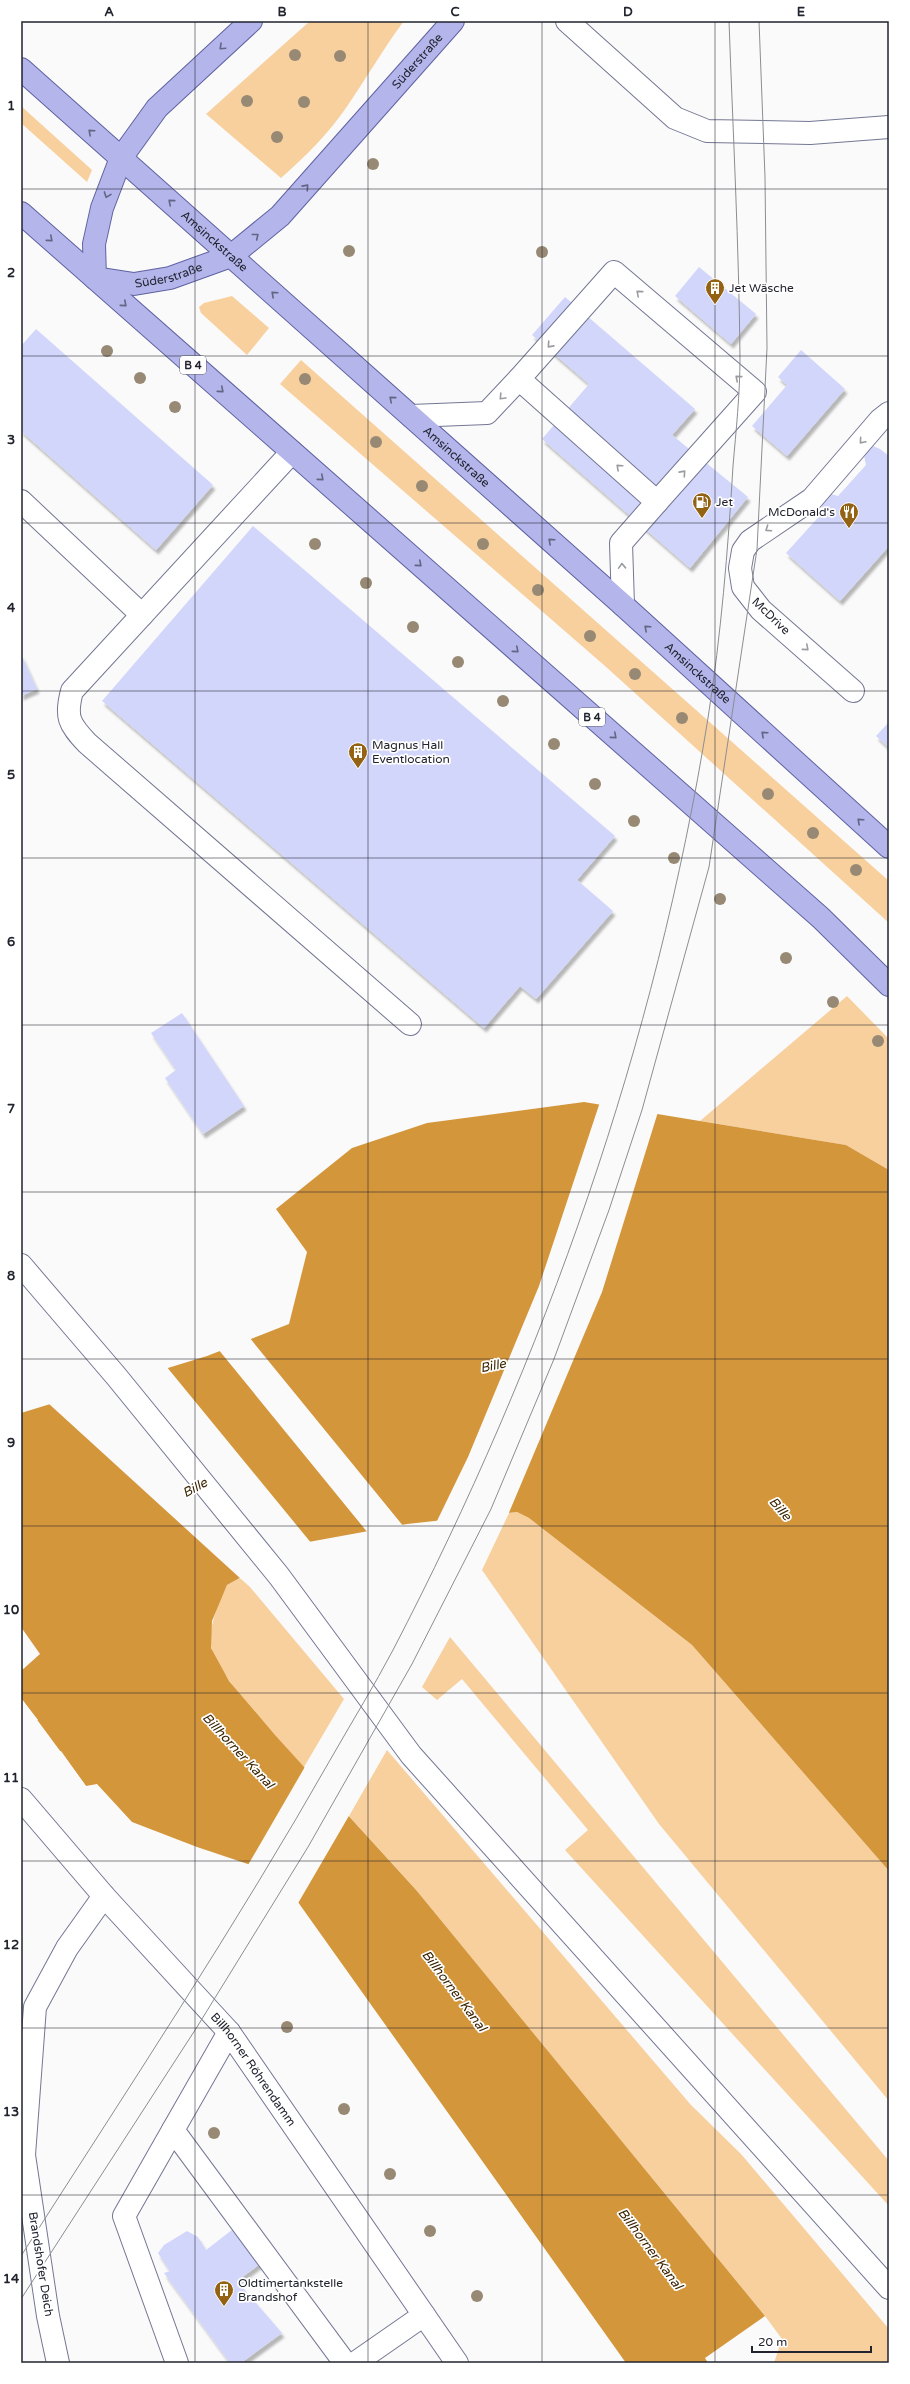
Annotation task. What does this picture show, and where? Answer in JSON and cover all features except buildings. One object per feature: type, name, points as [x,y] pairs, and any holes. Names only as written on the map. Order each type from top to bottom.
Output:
[{"type":"main road","points":[[95,278],[96,237],[102,208],[121,158],[157,108],[251,21]]},
{"type":"main road","name":"Süderstraße","points":[[95,278],[134,284],[170,278],[231,256],[280,216],[453,21]]},
{"type":"main road","name":"Amsinckstraße","points":[[21,69],[623,605],[889,847]]},
{"type":"main road","name":"B 4","points":[[21,213],[821,918],[889,985]]},
{"type":"street","points":[[567,21],[675,118],[707,131],[810,133],[889,127]]},
{"type":"street","points":[[411,416],[487,413],[614,272],[755,392],[621,543],[623,605]]},
{"type":"street","points":[[519,379],[657,502]]},
{"type":"street","name":"McDrive","points":[[853,691],[761,610],[743,587],[740,568],[743,551],[750,541],[812,499],[880,420],[889,413]]},
{"type":"street","points":[[292,452],[72,691],[67,709],[72,727],[87,743],[410,1024]]},
{"type":"street","points":[[21,501],[142,615]]},
{"type":"street","points":[[21,1265],[116,1376],[279,1576],[411,1755],[889,2288]]},
{"type":"street","name":"Billhorner Röhrendamm","points":[[26,1806],[104,1896],[229,2032],[457,2363]]},
{"type":"street","name":"Brandshofer Deich","points":[[58,2363],[48,2316],[24,2155],[26,2046],[35,2007],[67,1948],[104,1896]]},
{"type":"street","points":[[177,2363],[124,2216],[229,2032]]},
{"type":"street","points":[[173,2130],[345,2363]]},
{"type":"street","points":[[355,2363],[424,2315]]},
{"type":"shaded area","points":[[310,21],[404,21],[332,127],[299,162],[281,178],[206,114]]},
{"type":"shaded area","points":[[21,106],[92,170],[87,182],[21,123]]},
{"type":"shaded area","points":[[232,296],[269,328],[247,355],[201,313],[199,307],[204,303]]},
{"type":"shaded area","points":[[301,360],[889,881],[889,923],[605,666],[280,384]]},
{"type":"shaded area","points":[[847,996],[889,1039],[889,1170],[846,1145],[700,1121]]},
{"type":"shaded area","points":[[517,1512],[529,1518],[692,1645],[889,1871],[889,2101],[659,1824],[482,1570],[509,1513]]},
{"type":"shaded area","points":[[240,1578],[250,1587],[344,1699],[304,1767],[266,1726],[237,1691],[215,1658],[211,1646],[211,1630],[215,1615],[227,1585]]},
{"type":"shaded area","points":[[450,1637],[889,2161],[889,2206],[565,1850],[588,1830],[462,1679],[437,1700],[422,1687]]},
{"type":"shaded area","points":[[387,1750],[691,2105],[741,2154],[889,2329],[889,2363],[774,2363],[782,2339],[765,2316],[417,1891],[349,1816]]},
{"type":"water","points":[[584,1102],[846,1145],[889,1170],[889,1871],[692,1645],[529,1518],[517,1512],[407,1524],[303,1543],[227,1585],[212,1621],[211,1648],[229,1681],[275,1735],[417,1891],[765,2316],[705,2358],[708,2363],[626,2363],[278,1874],[197,1847],[132,1822],[97,1784],[86,1786],[61,1751],[21,1770],[21,1728],[38,1720],[21,1698],[21,1671],[40,1654],[21,1627],[21,1413],[207,1356],[289,1324],[307,1252],[276,1209],[352,1148],[427,1123]]},
{"type":"pier","points":[[600,1102],[658,1112],[602,1292],[508,1515],[436,1523],[468,1457],[539,1286]]},
{"type":"pier","points":[[249,1337],[404,1527],[368,1533],[218,1349]]},
{"type":"pier","points":[[166,1366],[312,1544],[303,1545],[241,1579],[48,1403]]},
{"type":"pier","points":[[21,1698],[86,1786],[85,1787],[60,1753],[21,1772],[21,1726],[35,1719],[21,1701]]},
{"type":"pier","points":[[306,1765],[350,1814],[297,1905],[276,1875],[248,1865]]},
{"type":"tram line","points":[[21,2256],[220,1945],[296,1819],[393,1650],[448,1539],[499,1427],[546,1312],[588,1196],[626,1079],[658,960],[686,839],[708,718],[724,592],[738,412],[740,358],[729,21]]},
{"type":"tram line","points":[[21,2299],[197,2027],[308,1847],[412,1664],[491,1509],[554,1359],[609,1210],[642,1110],[709,867],[757,549],[767,348],[765,177],[759,21]]},
{"type":"place","name":"Jet Wäsche","points":[[715,305]]},
{"type":"place","name":"Jet","points":[[702,519]]},
{"type":"place","name":"McDonald's","points":[[849,529]]},
{"type":"place","name":"Magnus Hall Eventlocation","points":[[358,769]]},
{"type":"place","name":"Oldtimertankstelle Brandshof","points":[[224,2307]]},
{"type":"water label","name":"Bille","points":[[493,1366]]},
{"type":"water label","name":"Bille","points":[[195,1488]]},
{"type":"water label","name":"Bille","points":[[780,1509]]},
{"type":"water label","name":"Billhorner Kanal","points":[[238,1751]]},
{"type":"water label","name":"Billhorner Kanal","points":[[454,1991]]},
{"type":"water label","name":"Billhorner Kanal","points":[[650,2249]]}]
